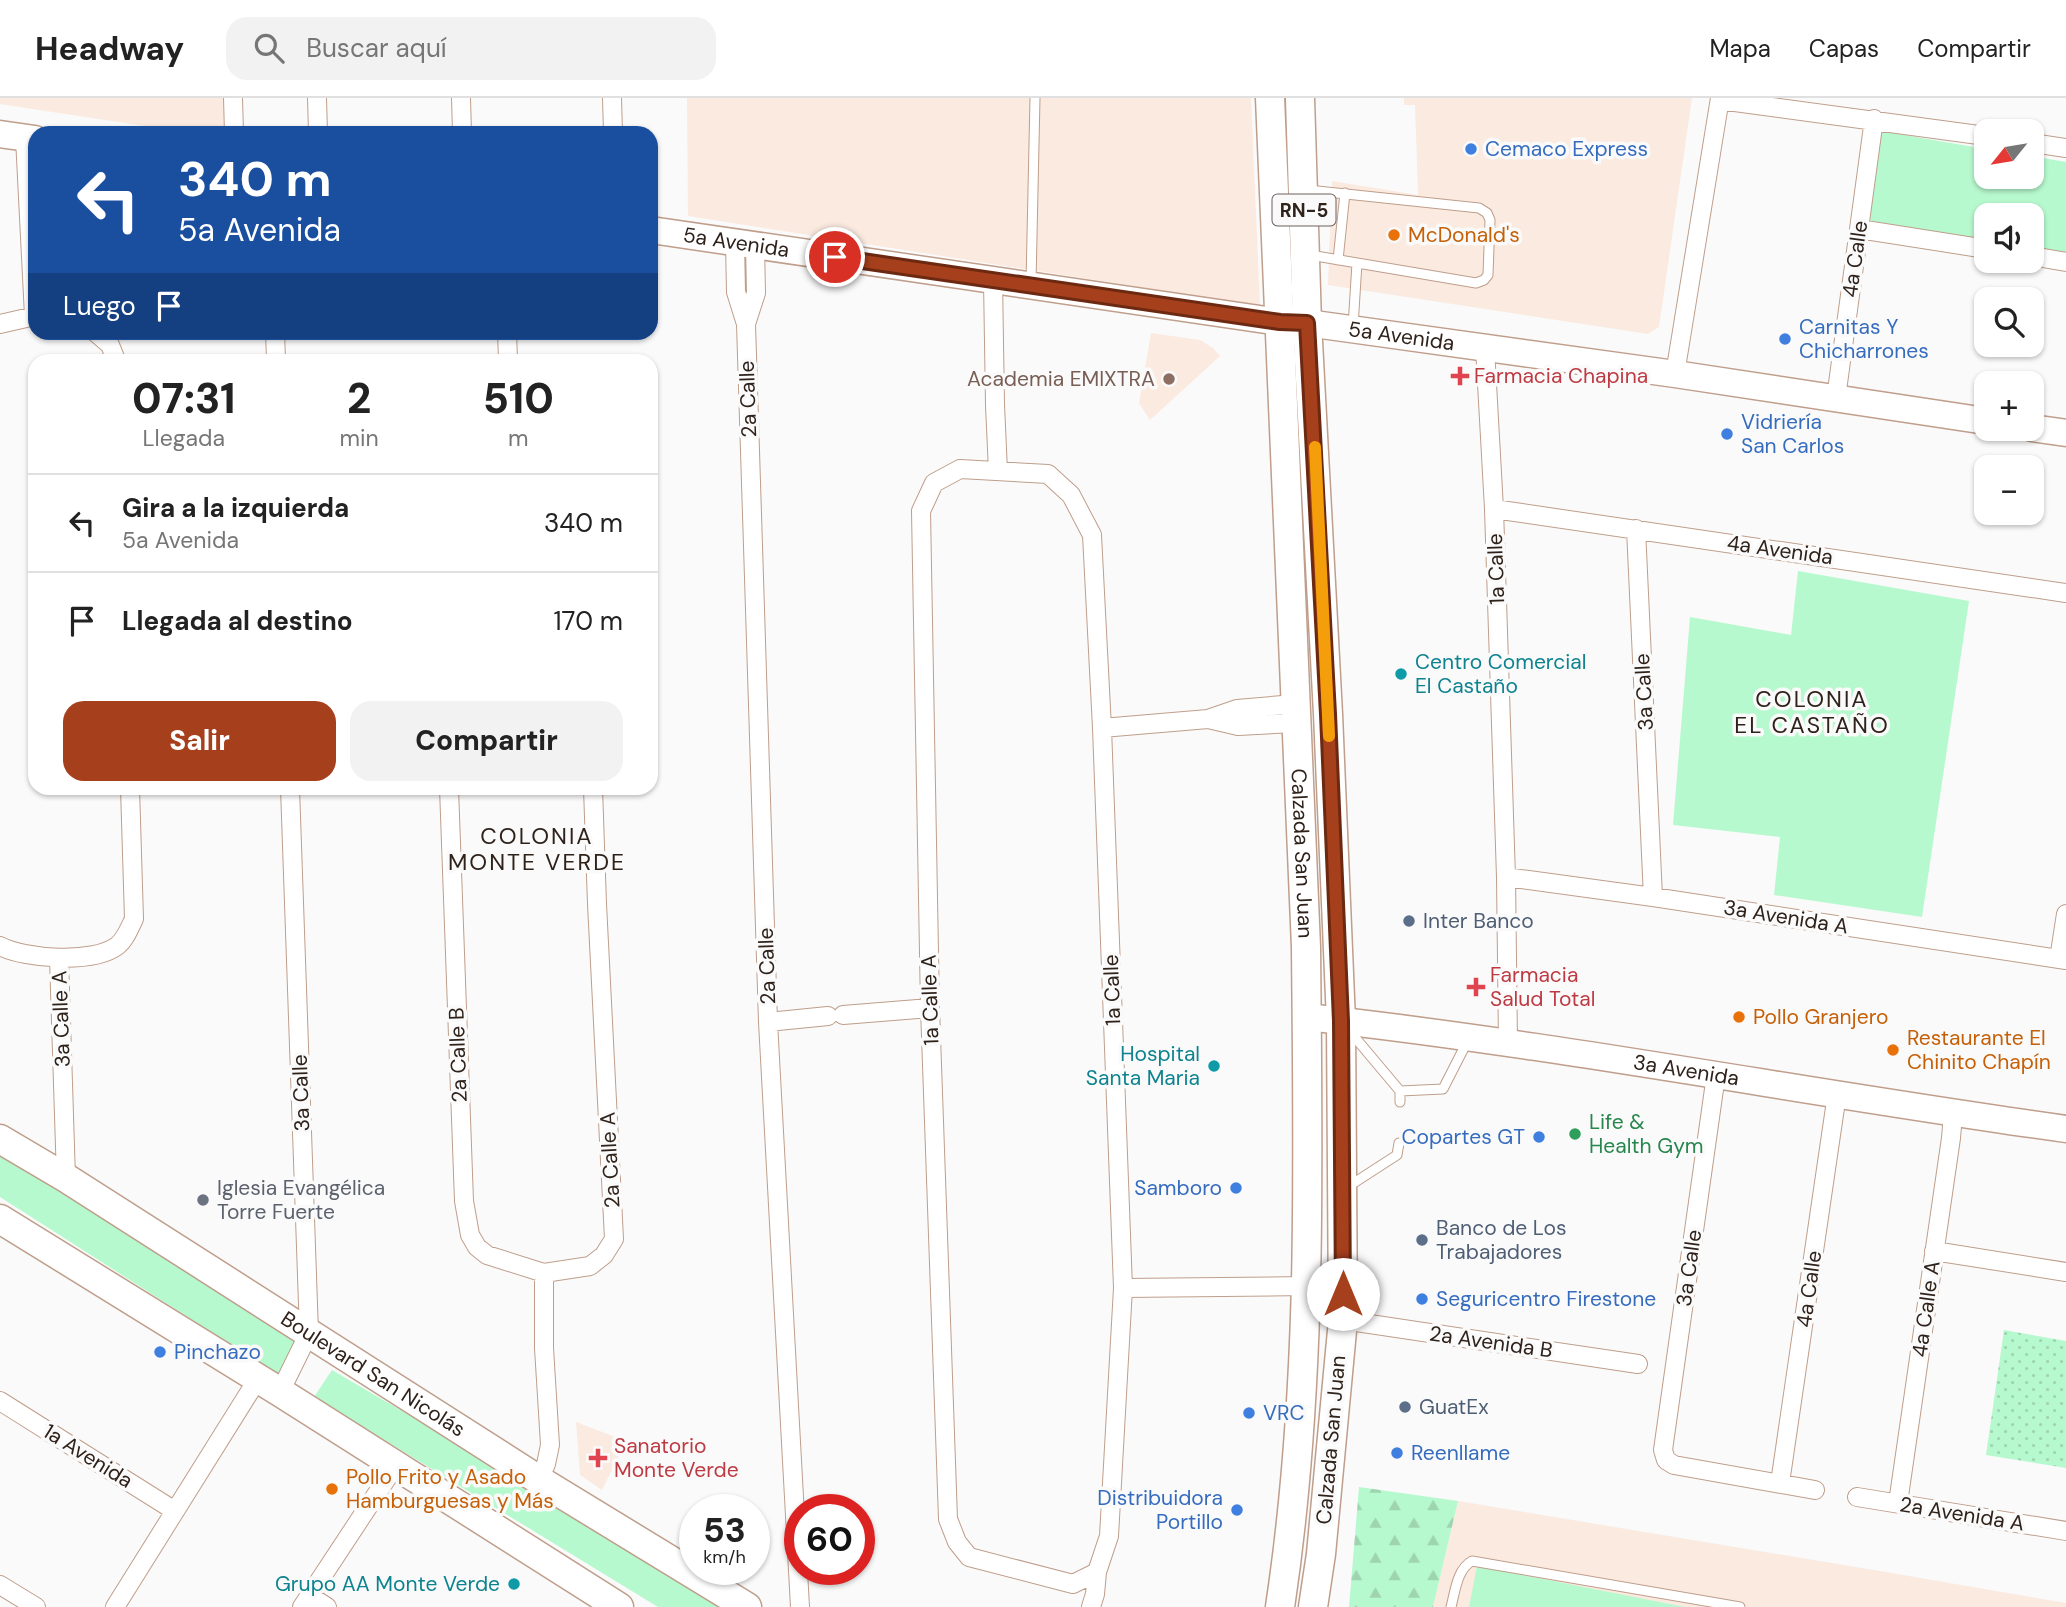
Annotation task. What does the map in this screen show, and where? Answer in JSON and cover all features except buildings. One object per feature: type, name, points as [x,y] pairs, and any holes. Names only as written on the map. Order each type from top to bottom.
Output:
[{"type":"main road","name":"Calzada San Juan","points":[[1270,98],[1328,714],[1341,1021],[1343,1320],[1321,1554],[1313,1607]]},
{"type":"main road","name":"Calzada San Juan","points":[[1280,1607],[1287,1562],[1301,1404],[1307,1286],[1306,947],[1295,714],[1293,322],[1305,255],[1300,98]]},
{"type":"main road","name":"5a Avenida","points":[[658,231],[1675,374],[1974,419]]},
{"type":"main road","points":[[2044,430],[2066,433]]},
{"type":"main road","name":"3a Avenida","points":[[1307,1017],[1508,1043],[1953,1114],[2066,1129]]},
{"type":"main road","name":"Boulevard San Nicolás","points":[[0,1139],[66,1178],[539,1480],[747,1607]]},
{"type":"main road","points":[[0,1219],[619,1607]]},
{"type":"street","points":[[233,98],[234,126]]},
{"type":"street","points":[[317,98],[318,126]]},
{"type":"street","points":[[461,98],[462,126]]},
{"type":"street","points":[[612,98],[613,126]]},
{"type":"street","points":[[1675,374],[1720,99],[1974,134]]},
{"type":"street","name":"4a Calle","points":[[1836,398],[1874,120]]},
{"type":"street","points":[[20,137],[28,232]]},
{"type":"street","points":[[2044,145],[2066,148]]},
{"type":"street","points":[[1859,229],[1974,247]]},
{"type":"street","name":"2a Calle","points":[[745,244],[736,292],[746,324],[768,1022],[800,1607]]},
{"type":"street","points":[[2044,258],[2066,262]]},
{"type":"street","points":[[993,280],[998,471]]},
{"type":"street","points":[[0,324],[28,318]]},
{"type":"street","points":[[104,340],[114,354]]},
{"type":"street","name":"1a Calle","points":[[1485,348],[1494,509],[1506,877],[1508,1043]]},
{"type":"street","name":"1a Calle A","points":[[998,471],[960,469],[934,483],[920,511],[930,1008],[948,1519],[957,1542],[969,1557],[1073,1584],[1097,1572]]},
{"type":"street","name":"1a Calle","points":[[998,471],[1048,474],[1072,495],[1092,535],[1123,1288],[1109,1536],[1097,1572],[1091,1607]]},
{"type":"street","name":"4a Avenida","points":[[1494,509],[2066,593]]},
{"type":"street","name":"3a Calle","points":[[1636,529],[1653,897]]},
{"type":"street","points":[[1102,728],[1208,719],[1237,709],[1295,714]]},
{"type":"street","name":"3a Calle A","points":[[66,1178],[59,958],[94,957],[109,951],[124,939],[134,919],[130,795]]},
{"type":"street","name":"3a Calle","points":[[115,1607],[175,1511],[309,1333],[290,795]]},
{"type":"street","name":"2a Calle B","points":[[449,795],[464,1201],[470,1235],[477,1247],[487,1255],[544,1273]]},
{"type":"street","name":"2a Calle A","points":[[544,1273],[590,1266],[604,1255],[614,1239],[593,795]]},
{"type":"street","name":"3a Avenida A","points":[[1506,877],[2063,959]]},
{"type":"street","points":[[2063,959],[2066,914]]},
{"type":"street","points":[[0,946],[8,950],[59,958]]},
{"type":"street","points":[[768,1022],[930,1008]]},
{"type":"street","name":"3a Calle","points":[[1716,1075],[1663,1450],[1666,1460],[1674,1465],[1780,1483]]},
{"type":"street","name":"4a Calle","points":[[1780,1483],[1837,1094]]},
{"type":"street","name":"4a Calle A","points":[[1898,1503],[1953,1114]]},
{"type":"street","points":[[1934,1251],[2066,1272]]},
{"type":"street","points":[[539,1480],[550,1445],[544,1348],[544,1273]]},
{"type":"street","points":[[1123,1288],[1307,1286]]},
{"type":"street","name":"2a Avenida B","points":[[1343,1320],[1638,1364]]},
{"type":"street","name":"1a Avenida","points":[[0,1401],[175,1511]]},
{"type":"street","points":[[327,1607],[306,1601],[395,1466]]},
{"type":"street","points":[[1780,1483],[1815,1490]]},
{"type":"street","name":"2a Avenida A","points":[[1857,1497],[2066,1531]]},
{"type":"street","points":[[0,1585],[36,1607]]},
{"type":"lane","points":[[1031,285],[1035,98]]},
{"type":"lane","points":[[1303,189],[1479,208],[1487,213],[1490,220],[1488,275],[1476,283],[1305,255]]},
{"type":"lane","points":[[1338,260],[1345,193]]},
{"type":"lane","points":[[1353,329],[1357,263]]},
{"type":"lane","points":[[1341,1021],[1400,1091],[1400,1102]]},
{"type":"lane","points":[[1400,1091],[1443,1089],[1469,1038]]},
{"type":"lane","points":[[1342,1191],[1397,1155],[1399,1143]]},
{"type":"lane","points":[[1451,1607],[1462,1570],[1466,1563],[1472,1561],[1740,1607]]},
{"type":"shaded area","points":[[0,98],[237,98],[238,126],[144,126],[0,104]]},
{"type":"shaded area","points":[[687,98],[1251,98],[1260,306],[688,216]]},
{"type":"shaded area","points":[[1404,98],[1692,98],[1659,327],[1648,334],[1328,285],[1332,181],[1418,195],[1415,105],[1404,105]]},
{"type":"shaded area","name":"Academia EMIXTRA","points":[[1151,333],[1200,340],[1220,356],[1150,420],[1139,403]]},
{"type":"shaded area","name":"Sanatorio Monte Verde","points":[[576,1422],[626,1441],[602,1490],[580,1475]]},
{"type":"shaded area","points":[[1458,1501],[2066,1603],[2066,1607],[1433,1607]]},
{"type":"green space","points":[[1881,131],[1974,147],[1974,189],[2044,189],[2044,158],[2066,162],[2066,254],[2044,250],[2044,203],[1974,203],[1974,238],[1866,220]]},
{"type":"green space","points":[[1798,571],[1969,601],[1922,917],[1774,895],[1780,837],[1673,825],[1690,617],[1791,635]]},
{"type":"green space","points":[[0,1151],[311,1347],[291,1383],[0,1197]]},
{"type":"green space","points":[[2004,1330],[2066,1341],[2066,1468],[1986,1455]]},
{"type":"green space","points":[[332,1370],[679,1573],[679,1585],[700,1585],[738,1607],[658,1607],[314,1397]]},
{"type":"green space","points":[[1359,1487],[1458,1501],[1433,1607],[1349,1607]]},
{"type":"green space","points":[[1477,1566],[1685,1607],[1469,1607]]},
{"type":"slow traffic","points":[[1315,447],[1329,736]]},
{"type":"place","name":"Cemaco Express","points":[[1471,149]]},
{"type":"place","name":"McDonald's","points":[[1394,235]]},
{"type":"place","name":"Carnitas Y Chicharrones","points":[[1785,339]]},
{"type":"place","name":"Farmacia Chapina","points":[[1460,376]]},
{"type":"place","name":"Academia EMIXTRA","points":[[1169,379]]},
{"type":"place","name":"Vidriería San Carlos","points":[[1727,434]]},
{"type":"place","name":"Centro Comercial El Castaño","points":[[1401,674]]},
{"type":"place","name":"Inter Banco","points":[[1409,921]]},
{"type":"place","name":"Farmacia Salud Total","points":[[1476,987]]},
{"type":"place","name":"Pollo Granjero","points":[[1739,1017]]},
{"type":"place","name":"Restaurante El Chinito Chapín","points":[[1893,1050]]},
{"type":"place","name":"Hospital Santa Maria","points":[[1214,1066]]},
{"type":"place","name":"Life & Health Gym","points":[[1575,1134]]},
{"type":"place","name":"Copartes GT","points":[[1539,1137]]},
{"type":"place","name":"Samboro","points":[[1236,1188]]},
{"type":"place","name":"Iglesia Evangélica Torre Fuerte","points":[[203,1200]]},
{"type":"place","name":"Banco de Los Trabajadores","points":[[1422,1240]]},
{"type":"place","name":"Seguricentro Firestone","points":[[1422,1299]]},
{"type":"place","name":"Pinchazo","points":[[160,1352]]},
{"type":"place","name":"GuatEx","points":[[1405,1407]]},
{"type":"place","name":"VRC","points":[[1249,1413]]},
{"type":"place","name":"Reenllame","points":[[1397,1453]]},
{"type":"place","name":"Sanatorio Monte Verde","points":[[598,1458]]},
{"type":"place","name":"Pollo Frito y Asado Hamburguesas y Más","points":[[332,1489]]},
{"type":"place","name":"Distribuidora Portillo","points":[[1237,1510]]},
{"type":"place","name":"Grupo AA Monte Verde","points":[[514,1584]]},
{"type":"district","name":"COLONIA EL CASTAÑO","points":[[1812,712]]},
{"type":"district","name":"COLONIA MONTE VERDE","points":[[537,849]]},
{"type":"route","points":[[835,257],[1280,322],[1307,323],[1341,1021],[1343,1294]]}]
